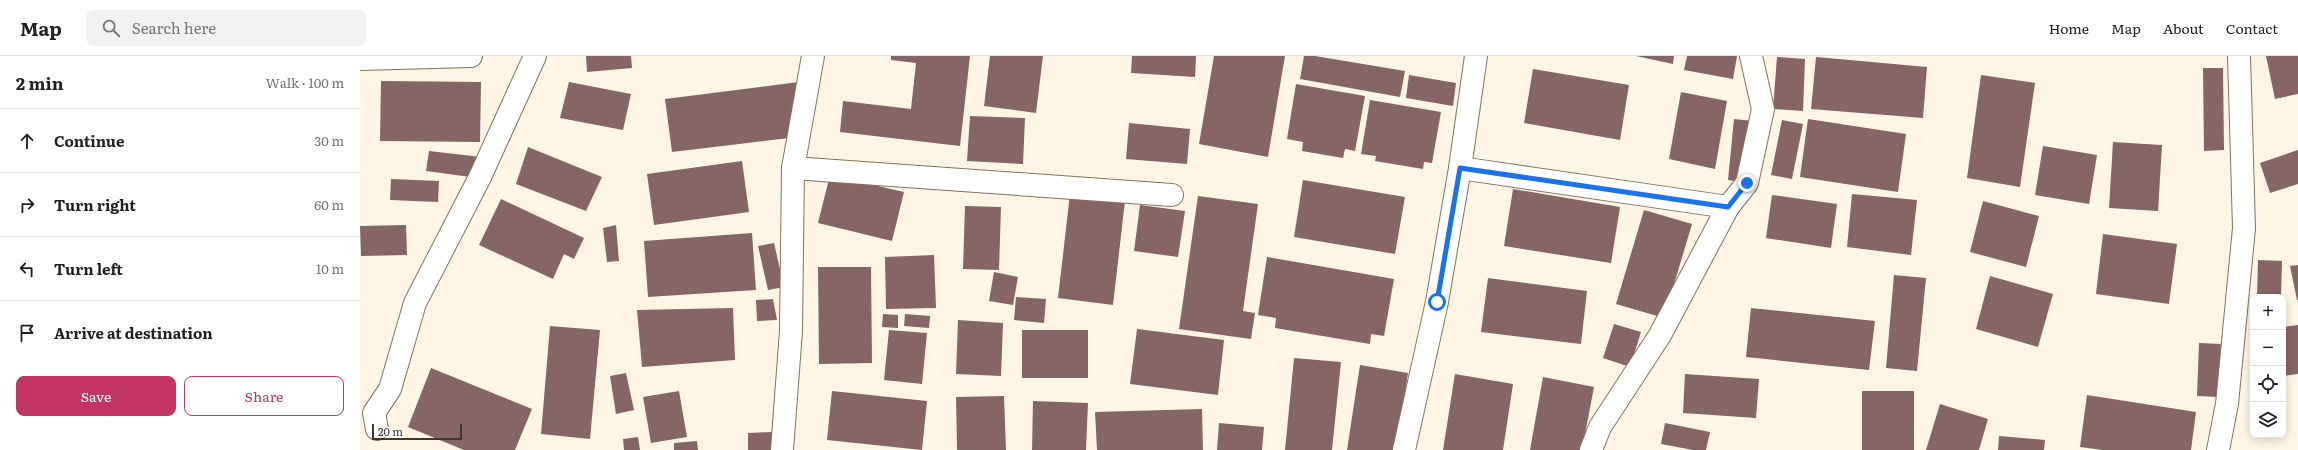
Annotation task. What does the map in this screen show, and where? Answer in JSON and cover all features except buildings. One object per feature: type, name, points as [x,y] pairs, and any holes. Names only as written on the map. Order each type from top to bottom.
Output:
[{"type":"street","points":[[360,59],[471,56]]},
{"type":"street","points":[[377,429],[374,413],[390,389],[415,303],[480,177],[535,56]]},
{"type":"street","points":[[782,450],[791,331],[793,168],[813,56]]},
{"type":"street","points":[[1404,450],[1437,302],[1460,168],[1476,56]]},
{"type":"street","points":[[1591,450],[1600,427],[1660,335],[1728,207],[1747,183],[1763,109],[1751,56]]},
{"type":"street","points":[[2218,450],[2227,404],[2244,228],[2239,56]]},
{"type":"street","points":[[793,168],[1172,195]]},
{"type":"street","points":[[1460,168],[1728,207]]},
{"type":"route","points":[[1437,302],[1460,168],[1728,207],[1747,183]]}]
